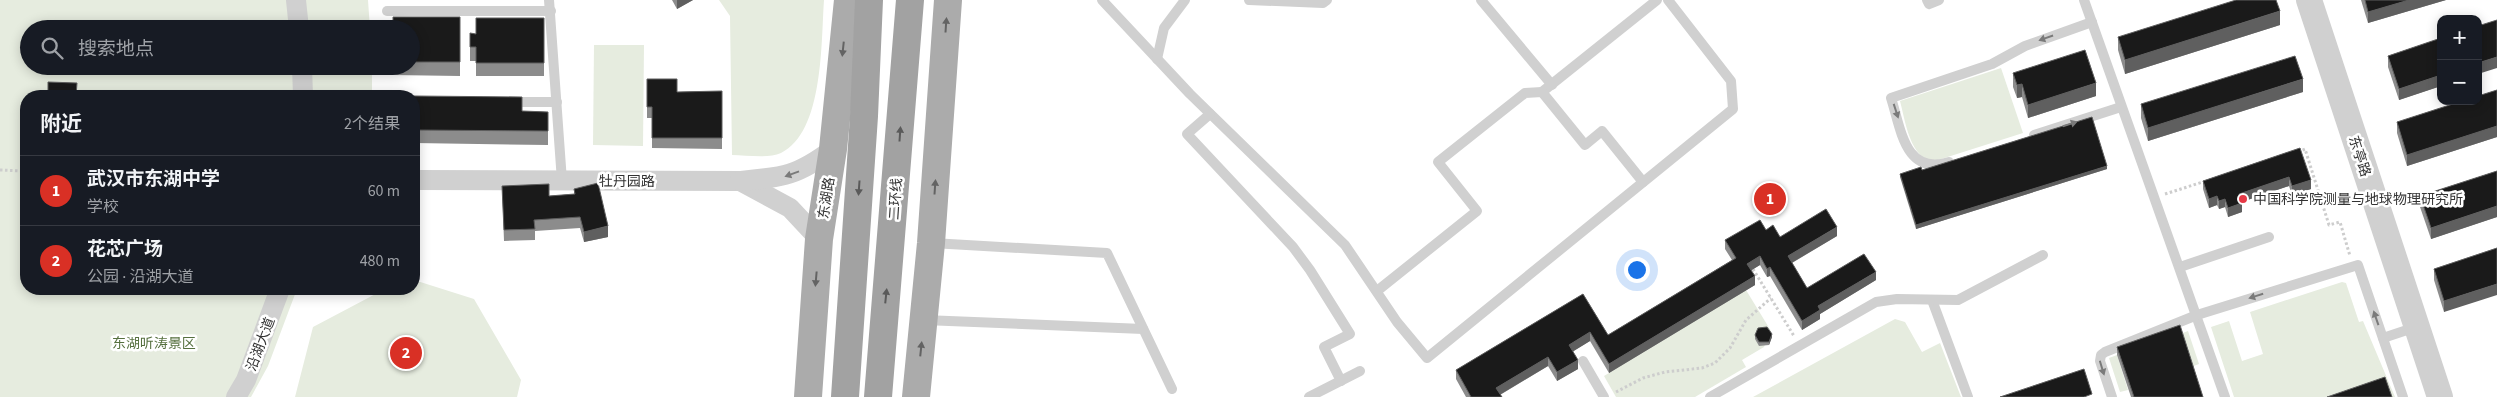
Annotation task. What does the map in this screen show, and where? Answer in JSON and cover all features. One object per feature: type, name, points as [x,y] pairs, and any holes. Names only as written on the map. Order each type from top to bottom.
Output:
[{"type":"highway","points":[[845,397],[864,116],[869,0]]},
{"type":"highway","name":"二环线","points":[[878,397],[882,337],[892,246],[910,0]]},
{"type":"highway","points":[[832,397],[849,332]]},
{"type":"highway","points":[[882,337],[894,397]]},
{"type":"main road","name":"东湖路","points":[[808,397],[819,239],[833,149],[848,0]]},
{"type":"main road","points":[[916,397],[931,243],[948,0]]},
{"type":"street","points":[[296,0],[298,20]]},
{"type":"street","name":"东亭路","points":[[2309,0],[2440,397]]},
{"type":"street","points":[[302,75],[303,90]]},
{"type":"street","points":[[740,181],[785,176],[805,168],[833,149]]},
{"type":"street","name":"牡丹园路","points":[[420,180],[740,181],[773,197],[790,208],[819,239]]},
{"type":"street","name":"沿湖大道","points":[[236,397],[246,380],[278,295]]},
{"type":"lane","points":[[550,0],[562,181]]},
{"type":"lane","points":[[1102,0],[1210,114],[1345,245],[1397,322],[1427,358],[1733,108],[1731,81],[1668,0]]},
{"type":"lane","points":[[1157,58],[1164,28],[1185,0]]},
{"type":"lane","points":[[1249,0],[1323,3],[1327,0]]},
{"type":"lane","points":[[1481,0],[1552,85]]},
{"type":"lane","points":[[1377,291],[1477,212],[1438,162],[1525,93],[1542,92],[1552,85],[1657,0]]},
{"type":"lane","points":[[1927,0],[1929,4],[1939,0]]},
{"type":"lane","points":[[2084,0],[2225,397]]},
{"type":"lane","points":[[387,11],[551,11]]},
{"type":"lane","points":[[1961,158],[1934,166],[1920,163],[1907,147],[1891,98],[1992,64],[2025,46],[2092,22]]},
{"type":"lane","points":[[1542,92],[1585,145],[1602,131],[1643,182]]},
{"type":"lane","points":[[500,102],[557,102]]},
{"type":"lane","points":[[2025,138],[2121,107]]},
{"type":"lane","points":[[1210,114],[1187,134],[1292,247],[1327,296],[1350,334],[1324,348],[1341,381]]},
{"type":"lane","points":[[2180,267],[2269,237]]},
{"type":"lane","points":[[931,243],[1107,252],[1172,389]]},
{"type":"lane","points":[[1710,397],[1881,300],[1952,301],[1964,298],[2043,255]]},
{"type":"lane","points":[[2112,397],[2100,361],[2102,354],[2197,315],[2358,264],[2403,397]]},
{"type":"lane","points":[[1932,300],[1968,397]]},
{"type":"lane","points":[[924,320],[1143,329]]},
{"type":"lane","points":[[2383,338],[2417,327]]},
{"type":"lane","points":[[1583,361],[1604,397]]},
{"type":"lane","points":[[1309,397],[1360,371]]},
{"type":"path","points":[[2296,152],[2306,149],[2329,225],[2340,222],[2354,266]]},
{"type":"path","points":[[0,170],[20,171]]},
{"type":"path","points":[[2154,197],[2211,179]]},
{"type":"path","points":[[1754,269],[1800,345]]},
{"type":"path","points":[[1614,392],[1643,378],[1665,372],[1702,368],[1715,362],[1730,348],[1746,320],[1771,298]]},
{"type":"green space","name":"东湖听涛景区","points":[[0,0],[368,0],[369,20],[20,20],[20,75],[372,75],[372,90],[20,90],[20,295],[295,295],[268,366],[251,397],[0,397]]},
{"type":"green space","points":[[719,0],[824,0],[818,84],[813,106],[805,126],[795,142],[776,155],[732,155],[730,16]]},
{"type":"green space","points":[[594,45],[644,45],[643,146],[593,145]]},
{"type":"green space","points":[[2001,68],[2023,133],[1935,161],[1927,159],[1920,154],[1910,138],[1900,101]]},
{"type":"green space","points":[[420,282],[474,299],[521,380],[517,397],[295,397],[313,327],[374,295],[420,295]]},
{"type":"green space","points":[[2342,282],[2346,283],[2359,322],[2363,321],[2395,397],[2234,397],[2211,327],[2229,321],[2242,361],[2263,354],[2250,312]]},
{"type":"green space","points":[[1746,290],[1771,331],[1764,347],[1742,360],[1746,367],[1695,397],[1616,397],[1604,376]]},
{"type":"green space","points":[[1895,319],[1905,322],[1922,352],[1940,343],[1961,397],[1753,397]]},
{"type":"green space","points":[[2188,331],[2199,364],[2191,367],[2180,334]]},
{"type":"green space","points":[[2117,355],[2128,390],[2120,392],[2109,358]]},
{"type":"building","points":[[2236,0],[2276,0],[2280,11],[2125,60],[2118,37]]},
{"type":"building","points":[[2365,0],[2409,0],[2368,12]]},
{"type":"building","points":[[393,17],[460,17],[460,62],[420,62],[420,20],[393,20]]},
{"type":"building","points":[[476,18],[544,18],[544,63],[476,63],[476,47],[470,47],[470,33],[476,34]]},
{"type":"building","points":[[2497,20],[2497,57],[2482,62],[2482,60],[2482,25]]},
{"type":"building","points":[[2437,39],[2437,76],[2399,89],[2388,56]]},
{"type":"building","points":[[2085,50],[2096,83],[2028,105],[2022,84],[2017,85],[2013,73]]},
{"type":"building","points":[[2295,56],[2303,79],[2148,128],[2141,104]]},
{"type":"building","points":[[647,79],[677,79],[677,92],[722,91],[722,138],[652,138],[652,107],[647,107]]},
{"type":"building","points":[[48,82],[77,83],[76,90],[48,90]]},
{"type":"building","points":[[2497,90],[2497,126],[2407,155],[2397,122],[2450,105],[2482,105],[2482,95]]},
{"type":"building","points":[[420,96],[522,97],[522,111],[548,112],[548,131],[420,130]]},
{"type":"building","points":[[2092,117],[2107,166],[1916,225],[1900,174],[1921,167],[1922,170]]},
{"type":"building","points":[[2300,148],[2311,180],[2292,186],[2289,177],[2239,194],[2242,203],[2228,208],[2225,199],[2219,201],[2217,196],[2209,199],[2203,181]]},
{"type":"building","points":[[2497,171],[2497,206],[2431,228],[2420,196]]},
{"type":"building","points":[[598,183],[608,226],[584,232],[580,217],[534,220],[535,229],[504,230],[502,186],[549,184],[549,196],[575,194],[574,189]]},
{"type":"building","points":[[1826,209],[1837,227],[1788,256],[1807,288],[1864,254],[1876,272],[1818,306],[1820,310],[1802,321],[1770,267],[1767,269],[1760,256],[1747,264],[1755,276],[1609,364],[1590,332],[1569,345],[1578,360],[1557,372],[1548,357],[1496,388],[1502,397],[1471,397],[1456,370],[1583,294],[1608,335],[1736,258],[1725,240],[1760,220],[1766,230],[1773,225],[1780,237]]},
{"type":"building","points":[[2497,248],[2497,284],[2444,301],[2434,269]]},
{"type":"building","points":[[2180,325],[2203,397],[2134,397],[2117,347]]},
{"type":"building","points":[[1767,327],[1772,334],[1769,342],[1759,342],[1755,335],[1758,328]]},
{"type":"building","points":[[2084,369],[2092,394],[2084,397],[2000,397]]},
{"type":"building","points":[[2385,377],[2392,397],[2327,397]]},
{"type":"place","name":"武汉市东湖中学","points":[[1770,199]]},
{"type":"place","name":"中国科学院测量与地球物理研究所","points":[[2243,199]]},
{"type":"place","name":"花芯广场","points":[[406,353]]}]
